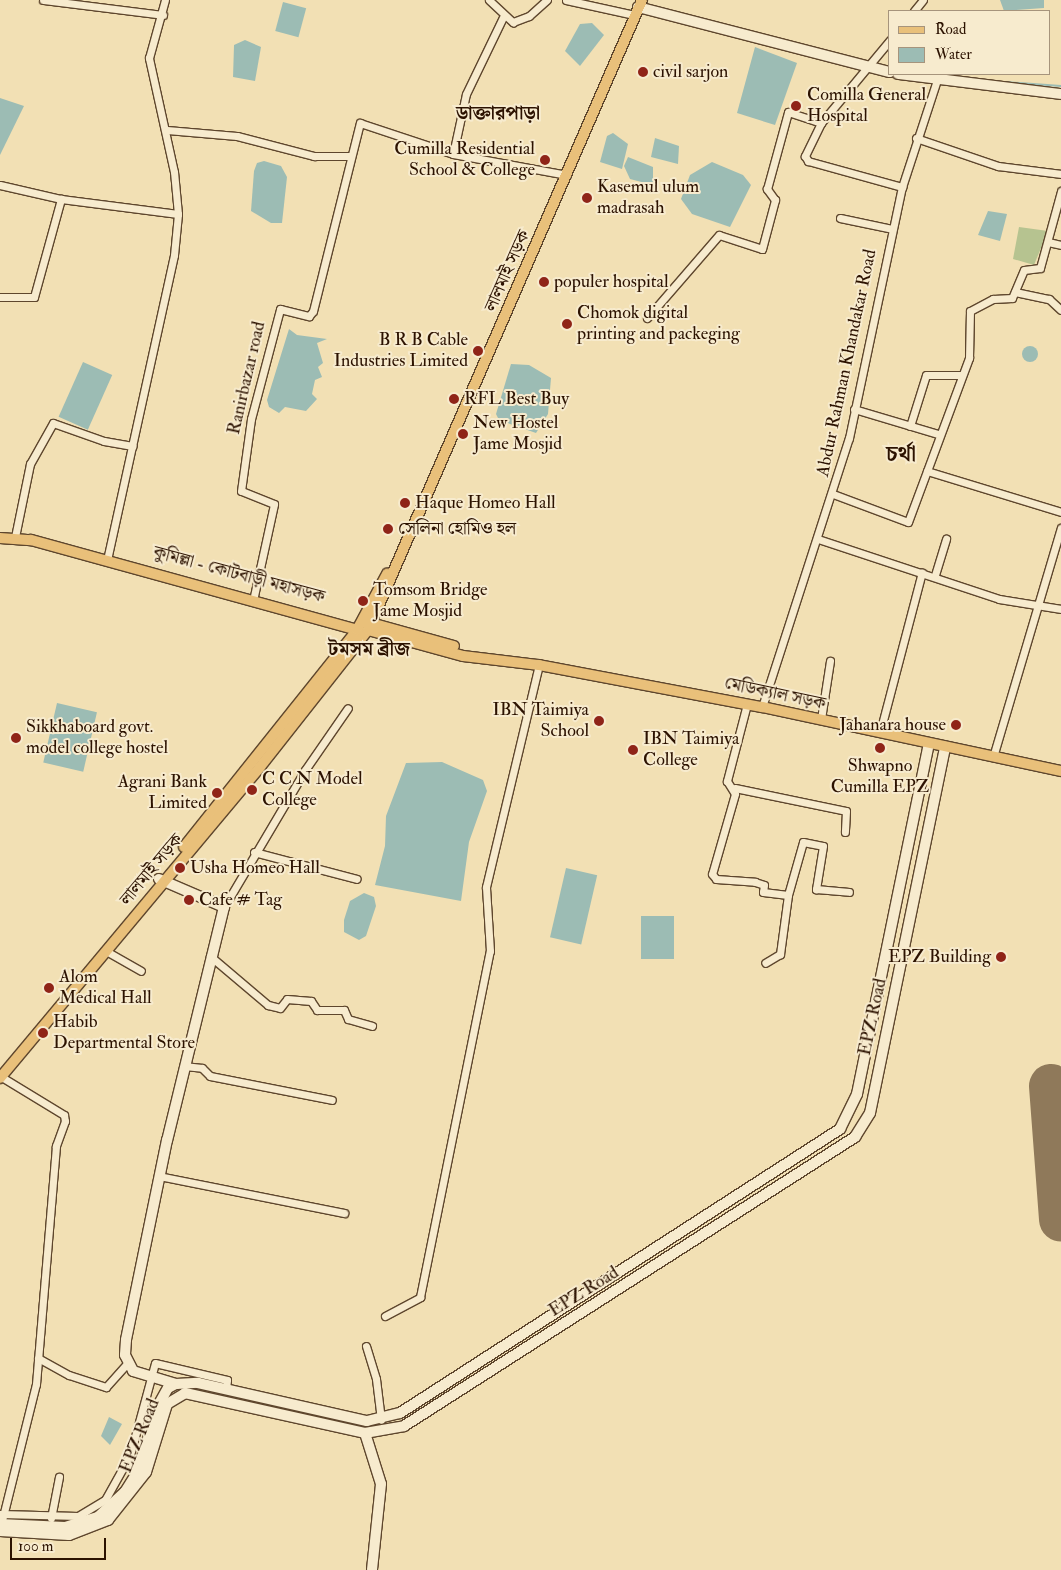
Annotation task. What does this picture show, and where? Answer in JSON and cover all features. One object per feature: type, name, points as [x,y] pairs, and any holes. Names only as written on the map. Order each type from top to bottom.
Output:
[{"type":"main road","points":[[638,8],[870,65],[888,71]]},
{"type":"main road","name":"লালমাই সড়ক","points":[[0,1069],[161,880],[256,764],[364,627],[400,553],[567,176],[638,8]]},
{"type":"main road","points":[[904,75],[1061,94]]},
{"type":"main road","name":"কুমিল্লা - কোটবাড়ী মহাসড়ক","points":[[0,538],[15,537],[364,627]]},
{"type":"main road","name":"কুমিল্লা - কোটবাড়ী মহাসড়ক","points":[[241,596],[254,596],[364,627]]},
{"type":"main road","name":"মেডিক্যাল সড়ক","points":[[364,627],[480,656],[539,665],[747,704],[1061,771]]},
{"type":"main road","name":"EPZ Road","points":[[1,1519],[65,1527],[98,1517],[125,1492],[137,1473],[158,1404],[168,1388],[176,1384],[226,1389],[367,1421],[381,1420],[400,1413],[536,1328],[827,1138],[848,1120],[929,743]]},
{"type":"main road","name":"EPZ Road","points":[[0,1530],[69,1535],[108,1520],[146,1472],[167,1404],[185,1393],[365,1433],[404,1426],[856,1137],[870,1113],[945,747]]},
{"type":"main road","points":[[161,880],[224,907],[210,956],[159,1176],[126,1340],[127,1364],[151,1378],[176,1384]]},
{"type":"main road","name":"লালমাই সড়ক","points":[[0,1077],[106,951],[161,880]]},
{"type":"main road","points":[[365,1433],[381,1484],[372,1570]]},
{"type":"street","points":[[43,0],[163,15]]},
{"type":"street","points":[[107,560],[174,255],[178,214],[167,130],[149,58],[150,42],[163,15],[165,0]]},
{"type":"street","points":[[488,0],[503,17],[521,21],[547,0]]},
{"type":"street","points":[[566,0],[638,8]]},
{"type":"street","points":[[915,10],[923,0]]},
{"type":"street","points":[[503,17],[466,94],[454,154],[567,176]]},
{"type":"street","points":[[888,42],[821,123],[805,156],[808,161],[902,187]]},
{"type":"street","name":"Abdur Rahman Khandakar Road","points":[[762,707],[833,494],[854,410],[902,187],[916,138],[937,80]]},
{"type":"street","points":[[648,318],[719,236],[762,249],[775,200],[767,189],[788,112],[821,123]]},
{"type":"street","name":"Ranirbazar road","points":[[254,596],[274,504],[241,491],[251,419],[280,309],[309,316],[313,311],[360,123],[454,154]]},
{"type":"street","points":[[167,130],[237,136],[314,156],[351,156]]},
{"type":"street","points":[[916,138],[998,166],[1061,174]]},
{"type":"street","points":[[0,185],[61,199],[178,214]]},
{"type":"street","points":[[833,494],[908,522],[927,471],[938,434],[970,352],[972,307],[995,298],[1008,300],[1015,292],[1024,270],[1040,268],[1061,191]]},
{"type":"street","points":[[0,297],[34,297],[61,199]]},
{"type":"street","points":[[840,218],[892,229]]},
{"type":"street","points":[[1048,242],[1061,245]]},
{"type":"street","points":[[1015,292],[1049,299],[1061,310]]},
{"type":"street","points":[[910,426],[926,375],[960,375]]},
{"type":"street","points":[[854,410],[938,434]]},
{"type":"street","points":[[15,537],[30,464],[53,423],[104,441],[133,446]]},
{"type":"street","points":[[927,471],[1061,512]]},
{"type":"street","points":[[993,756],[1061,528]]},
{"type":"street","points":[[818,539],[935,575],[999,599],[1061,609]]},
{"type":"street","points":[[935,575],[946,539]]},
{"type":"street","points":[[880,732],[922,572]]},
{"type":"street","points":[[821,719],[830,661]]},
{"type":"street","points":[[385,1316],[420,1296],[490,951],[486,887],[539,665]]},
{"type":"street","points":[[747,704],[727,781],[735,788],[846,810],[846,832]]},
{"type":"street","points":[[224,907],[254,852],[348,708]]},
{"type":"street","points":[[735,788],[712,878],[755,882],[764,885],[763,892],[788,895]]},
{"type":"street","points":[[765,963],[780,954],[788,895],[803,842],[823,846],[816,889],[849,892]]},
{"type":"street","points":[[254,852],[357,880]]},
{"type":"street","points":[[106,951],[141,971]]},
{"type":"street","points":[[210,956],[268,1005],[280,1008],[287,999],[311,1001],[317,1010],[344,1010],[348,1019],[372,1026]]},
{"type":"street","points":[[184,1066],[202,1068],[210,1076],[332,1100]]},
{"type":"street","points":[[0,1077],[64,1115],[55,1155],[38,1358],[32,1405],[1,1519],[0,1530]]},
{"type":"street","points":[[159,1176],[344,1213]]},
{"type":"street","points":[[366,1346],[376,1379],[381,1420]]},
{"type":"street","points":[[38,1358],[69,1375],[106,1386],[127,1364]]},
{"type":"street","points":[[1,1519],[51,1518],[86,1514],[114,1487],[130,1455],[154,1363],[178,1365],[227,1380],[226,1389]]},
{"type":"street","points":[[51,1518],[59,1477]]},
{"type":"green space","points":[[1019,227],[1048,231],[1034,265],[1013,259]]},
{"type":"water","points":[[1000,0],[1044,0],[1044,8],[1004,10]]},
{"type":"water","points":[[283,2],[306,8],[298,37],[275,31]]},
{"type":"water","points":[[592,23],[604,35],[580,66],[565,51],[580,24]]},
{"type":"water","points":[[245,40],[261,47],[255,81],[233,77],[234,45]]},
{"type":"water","points":[[755,47],[797,63],[775,125],[737,113]]},
{"type":"water","points":[[0,98],[24,106],[0,155]]},
{"type":"water","points":[[613,133],[628,144],[622,169],[600,162],[607,136]]},
{"type":"water","points":[[655,138],[679,146],[678,164],[651,157]]},
{"type":"water","points":[[628,157],[653,167],[653,185],[630,179],[624,166]]},
{"type":"water","points":[[264,161],[281,166],[287,177],[282,223],[271,223],[251,211],[254,171],[257,163]]},
{"type":"water","points":[[712,162],[743,175],[751,185],[730,227],[692,214],[681,199],[690,175]]},
{"type":"water","points":[[988,211],[1007,214],[1000,241],[978,235]]},
{"type":"water","points":[[289,329],[297,335],[327,339],[317,343],[323,363],[318,367],[322,377],[315,380],[312,394],[317,399],[306,411],[285,407],[279,413],[269,407],[267,400]]},
{"type":"water","points":[[1027,346],[1033,346],[1038,351],[1036,360],[1027,362],[1022,357],[1022,351]]},
{"type":"water","points":[[83,362],[112,375],[88,430],[59,417]]},
{"type":"water","points":[[511,364],[529,365],[551,378],[548,414],[536,433],[499,420],[496,414]]},
{"type":"water","points":[[57,703],[97,712],[83,772],[43,762]]},
{"type":"water","points":[[442,762],[483,780],[487,791],[469,842],[461,901],[375,885],[385,846],[386,816],[406,763]]},
{"type":"water","points":[[566,868],[597,875],[581,944],[550,937]]},
{"type":"water","points":[[364,893],[374,897],[376,906],[366,936],[359,940],[344,932],[344,920],[350,901]]},
{"type":"water","points":[[641,916],[674,916],[674,959],[641,959]]},
{"type":"water","points":[[109,1417],[122,1424],[110,1445],[101,1436]]},
{"type":"waterway","points":[[1006,82],[1061,86]]},
{"type":"runway","points":[[1051,1086],[1061,1220]]},
{"type":"place","name":"civil sarjon","points":[[643,72]]},
{"type":"place","name":"Comilla General Hospital","points":[[796,106]]},
{"type":"place","name":"Cumilla Residential School & College","points":[[545,160]]},
{"type":"place","name":"Kasemul ulum madrasah","points":[[587,198]]},
{"type":"place","name":"populer hospital","points":[[544,282]]},
{"type":"place","name":"Chomok digital printing and packeging","points":[[567,324]]},
{"type":"place","name":"B R B Cable Industries Limited","points":[[478,351]]},
{"type":"place","name":"RFL Best Buy","points":[[454,399]]},
{"type":"place","name":"New Hostel Jame Mosjid","points":[[463,434]]},
{"type":"place","name":"Haque Homeo Hall","points":[[405,503]]},
{"type":"place","name":"সেলিনা হোমিও হল","points":[[388,529]]},
{"type":"place","name":"Tomsom Bridge Jame Mosjid","points":[[363,601]]},
{"type":"place","name":"IBN Taimiya School","points":[[599,721]]},
{"type":"place","name":"Jahanara house","points":[[956,725]]},
{"type":"place","name":"Sikkhaboard govt. model college hostel","points":[[16,738]]},
{"type":"place","name":"Shwapno Cumilla EPZ","points":[[880,748]]},
{"type":"place","name":"IBN Taimiya College","points":[[633,750]]},
{"type":"place","name":"C C N Model College","points":[[252,790]]},
{"type":"place","name":"Agrani Bank Limited","points":[[217,793]]},
{"type":"place","name":"Usha Homeo Hall","points":[[180,868]]},
{"type":"place","name":"Cafe # Tag","points":[[189,900]]},
{"type":"place","name":"EPZ Building","points":[[1001,957]]},
{"type":"place","name":"Alom Medical Hall","points":[[49,988]]},
{"type":"place","name":"Habib Departmental Store","points":[[43,1033]]},
{"type":"district","name":"ডাক্তারপাড়া","points":[[498,114]]},
{"type":"district","name":"চর্থা","points":[[901,455]]},
{"type":"district","name":"টমসম ব্রীজ","points":[[369,650]]}]
